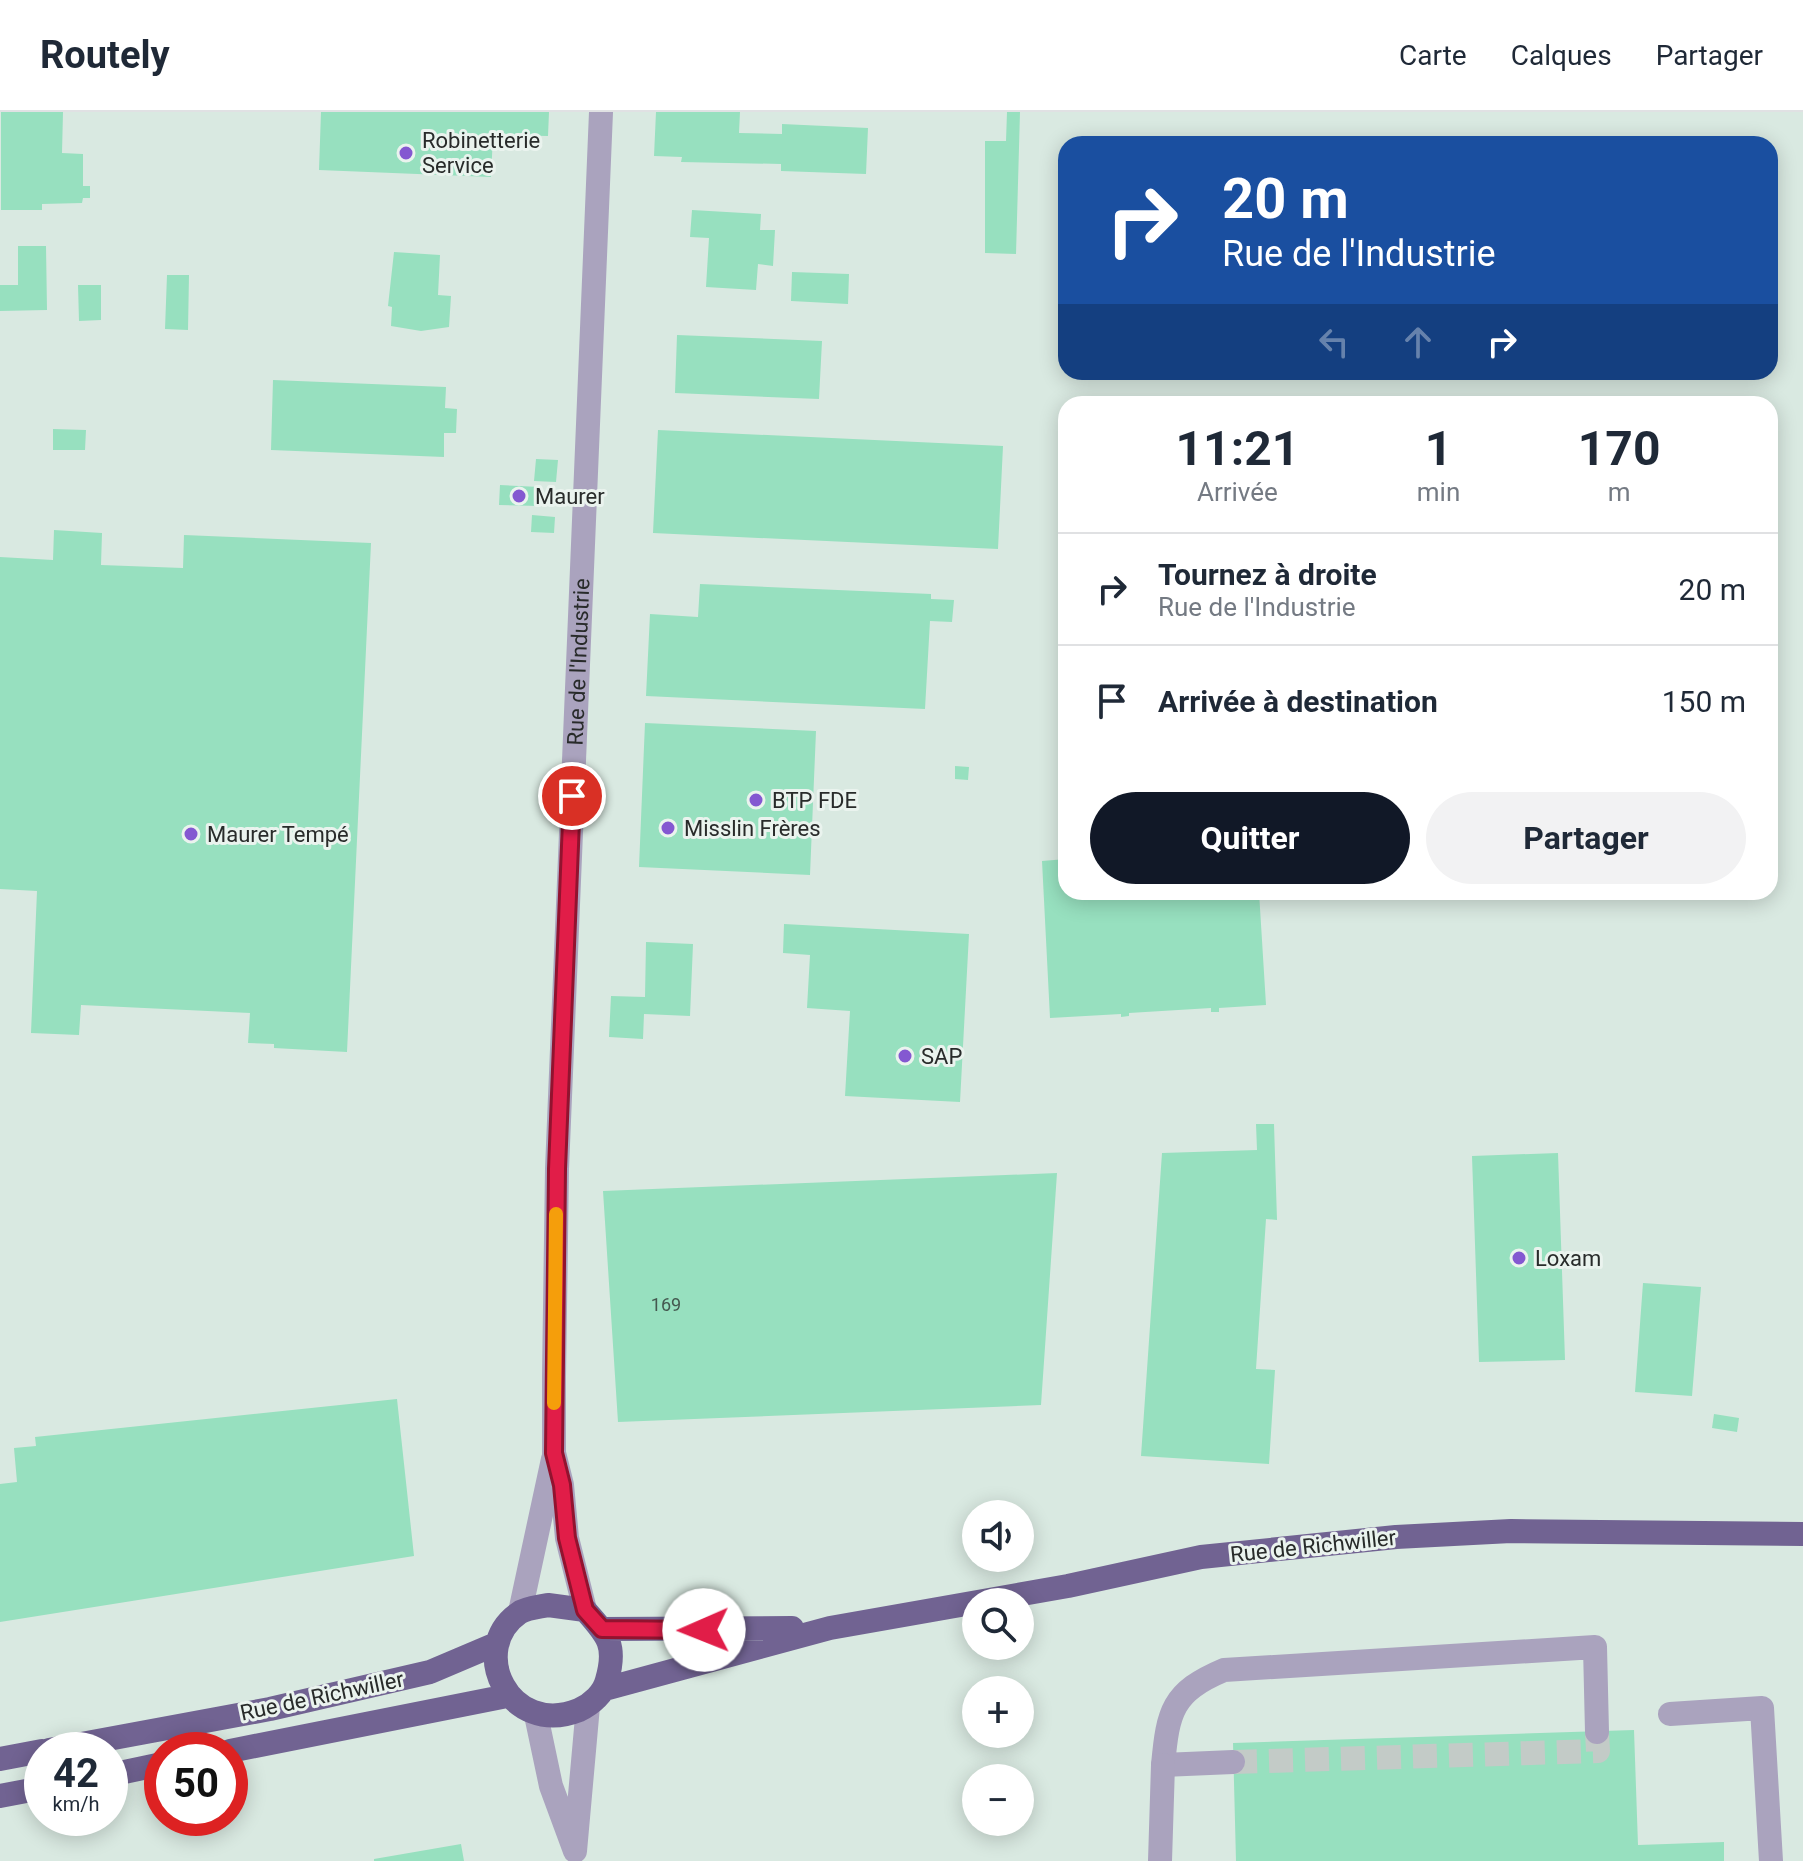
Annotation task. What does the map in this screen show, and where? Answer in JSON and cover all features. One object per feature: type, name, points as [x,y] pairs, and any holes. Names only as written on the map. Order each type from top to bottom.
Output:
[{"type":"main road","name":"Rue de Richwiller","points":[[596,1697],[830,1628],[1068,1586],[1201,1557],[1380,1539],[1511,1531],[1803,1534]]},
{"type":"main road","points":[[548,1605],[585,1610],[602,1629],[614,1655],[596,1697],[562,1716],[536,1715],[507,1696],[497,1664],[496,1644],[520,1612],[548,1605]]},
{"type":"main road","name":"Rue de Richwiller","points":[[602,1629],[830,1628]]},
{"type":"main road","name":"Rue de Richwiller","points":[[128,1735],[270,1709],[430,1672],[496,1644]]},
{"type":"main road","name":"Rue de Richwiller","points":[[248,1747],[507,1696]]},
{"type":"main road","points":[[0,1759],[24,1754]]},
{"type":"main road","points":[[0,1796],[24,1791]]},
{"type":"street","name":"Rue de l'Industrie","points":[[520,1612],[554,1453],[557,1169],[601,112]]},
{"type":"street","name":"Rue de l'Industrie","points":[[554,1453],[562,1485],[567,1538],[585,1610]]},
{"type":"street","points":[[1160,1861],[1167,1718],[1194,1682],[1224,1670],[1595,1647],[1597,1732]]},
{"type":"street","points":[[576,1856],[596,1697]]},
{"type":"street","points":[[1670,1714],[1762,1708],[1771,1861]]},
{"type":"street","points":[[536,1715],[551,1786],[576,1856]]},
{"type":"street","points":[[1163,1765],[1233,1762]]},
{"type":"shaded area","points":[[0,112],[1803,112],[1803,1861],[0,1861]]},
{"type":"building","points":[[1,112],[63,112],[62,153],[83,154],[83,186],[90,186],[90,198],[83,198],[82,203],[42,204],[42,210],[1,210]]},
{"type":"building","name":"Robinetterie Service","points":[[321,112],[549,112],[548,136],[493,135],[491,177],[319,170]]},
{"type":"building","points":[[656,112],[740,112],[739,133],[782,134],[782,124],[868,128],[866,174],[781,171],[781,164],[681,162],[682,157],[654,156]]},
{"type":"building","points":[[1007,112],[1020,112],[1016,254],[985,253],[985,141],[1006,141]]},
{"type":"building","points":[[692,210],[761,214],[760,230],[775,230],[773,266],[758,264],[756,290],[706,287],[709,238],[690,237]]},
{"type":"building","points":[[18,246],[46,246],[47,310],[0,311],[0,285],[18,285]]},
{"type":"building","points":[[394,252],[440,255],[438,295],[451,296],[449,327],[421,331],[391,326],[392,307],[388,306]]},
{"type":"building","points":[[792,272],[849,274],[848,304],[791,301]]},
{"type":"building","points":[[167,275],[189,275],[188,330],[165,329]]},
{"type":"building","points":[[78,285],[101,285],[101,320],[79,321]]},
{"type":"building","points":[[677,335],[822,341],[819,399],[675,393]]},
{"type":"building","points":[[273,380],[446,387],[445,408],[457,409],[456,433],[444,433],[444,457],[271,450]]},
{"type":"building","points":[[53,429],[86,430],[85,450],[53,450]]},
{"type":"building","points":[[658,430],[1003,446],[998,549],[653,533]]},
{"type":"building","points":[[536,459],[558,460],[556,482],[534,481]]},
{"type":"building","name":"Maurer","points":[[500,485],[540,487],[539,506],[499,505]]},
{"type":"building","points":[[532,515],[555,517],[554,533],[531,532]]},
{"type":"building","name":"Maurer Tempé","points":[[54,530],[102,533],[101,565],[183,568],[184,535],[371,543],[347,1052],[274,1048],[274,1044],[248,1043],[250,1013],[81,1005],[79,1035],[31,1033],[37,891],[0,889],[0,557],[53,560]]},
{"type":"building","points":[[700,584],[931,594],[931,599],[954,600],[952,622],[930,621],[925,709],[646,696],[650,614],[698,617]]},
{"type":"building","name":"BTP FDE","points":[[645,723],[816,731],[810,875],[639,867]]},
{"type":"building","points":[[955,766],[969,767],[968,780],[955,779]]},
{"type":"building","points":[[1058,860],[1058,900],[1259,900],[1266,1005],[1219,1008],[1219,1012],[1211,1012],[1211,1008],[1129,1013],[1129,1016],[1121,1017],[1121,1014],[1050,1018],[1042,861]]},
{"type":"building","points":[[784,924],[969,934],[960,1102],[845,1096],[850,1011],[807,1008],[810,955],[783,953]]},
{"type":"building","points":[[646,942],[693,944],[690,1016],[644,1014],[643,1039],[609,1037],[611,996],[645,997]]},
{"type":"building","points":[[1256,1124],[1274,1124],[1277,1220],[1266,1219],[1256,1369],[1275,1370],[1269,1464],[1141,1456],[1162,1153],[1257,1150]]},
{"type":"building","name":"Loxam","points":[[1558,1153],[1565,1360],[1479,1362],[1472,1156]]},
{"type":"building","points":[[1057,1173],[1041,1405],[618,1422],[603,1191]]},
{"type":"building","points":[[1643,1283],[1701,1287],[1692,1396],[1635,1392]]},
{"type":"building","points":[[397,1399],[414,1556],[0,1622],[0,1484],[17,1482],[14,1448],[36,1446],[35,1437]]},
{"type":"building","points":[[1714,1414],[1739,1418],[1737,1432],[1712,1428]]},
{"type":"building","points":[[1634,1730],[1638,1845],[1724,1842],[1724,1861],[1236,1861],[1233,1743]]},
{"type":"building","points":[[461,1844],[464,1861],[374,1861],[374,1859]]},
{"type":"tunnel","points":[[1233,1762],[1598,1751],[1597,1732]]},
{"type":"slow traffic","points":[[554,1403],[556,1214]]},
{"type":"place","name":"Robinetterie Service","points":[[406,153]]},
{"type":"place","name":"Maurer","points":[[519,496]]},
{"type":"place","name":"BTP FDE","points":[[756,800]]},
{"type":"place","name":"Misslin Frères","points":[[668,828]]},
{"type":"place","name":"Maurer Tempé","points":[[191,834]]},
{"type":"place","name":"SAP","points":[[905,1056]]},
{"type":"place","name":"Loxam","points":[[1519,1258]]},
{"type":"route","points":[[572,796],[557,1169],[554,1377],[554,1453],[562,1485],[567,1538],[585,1610],[602,1629],[704,1630]]}]
